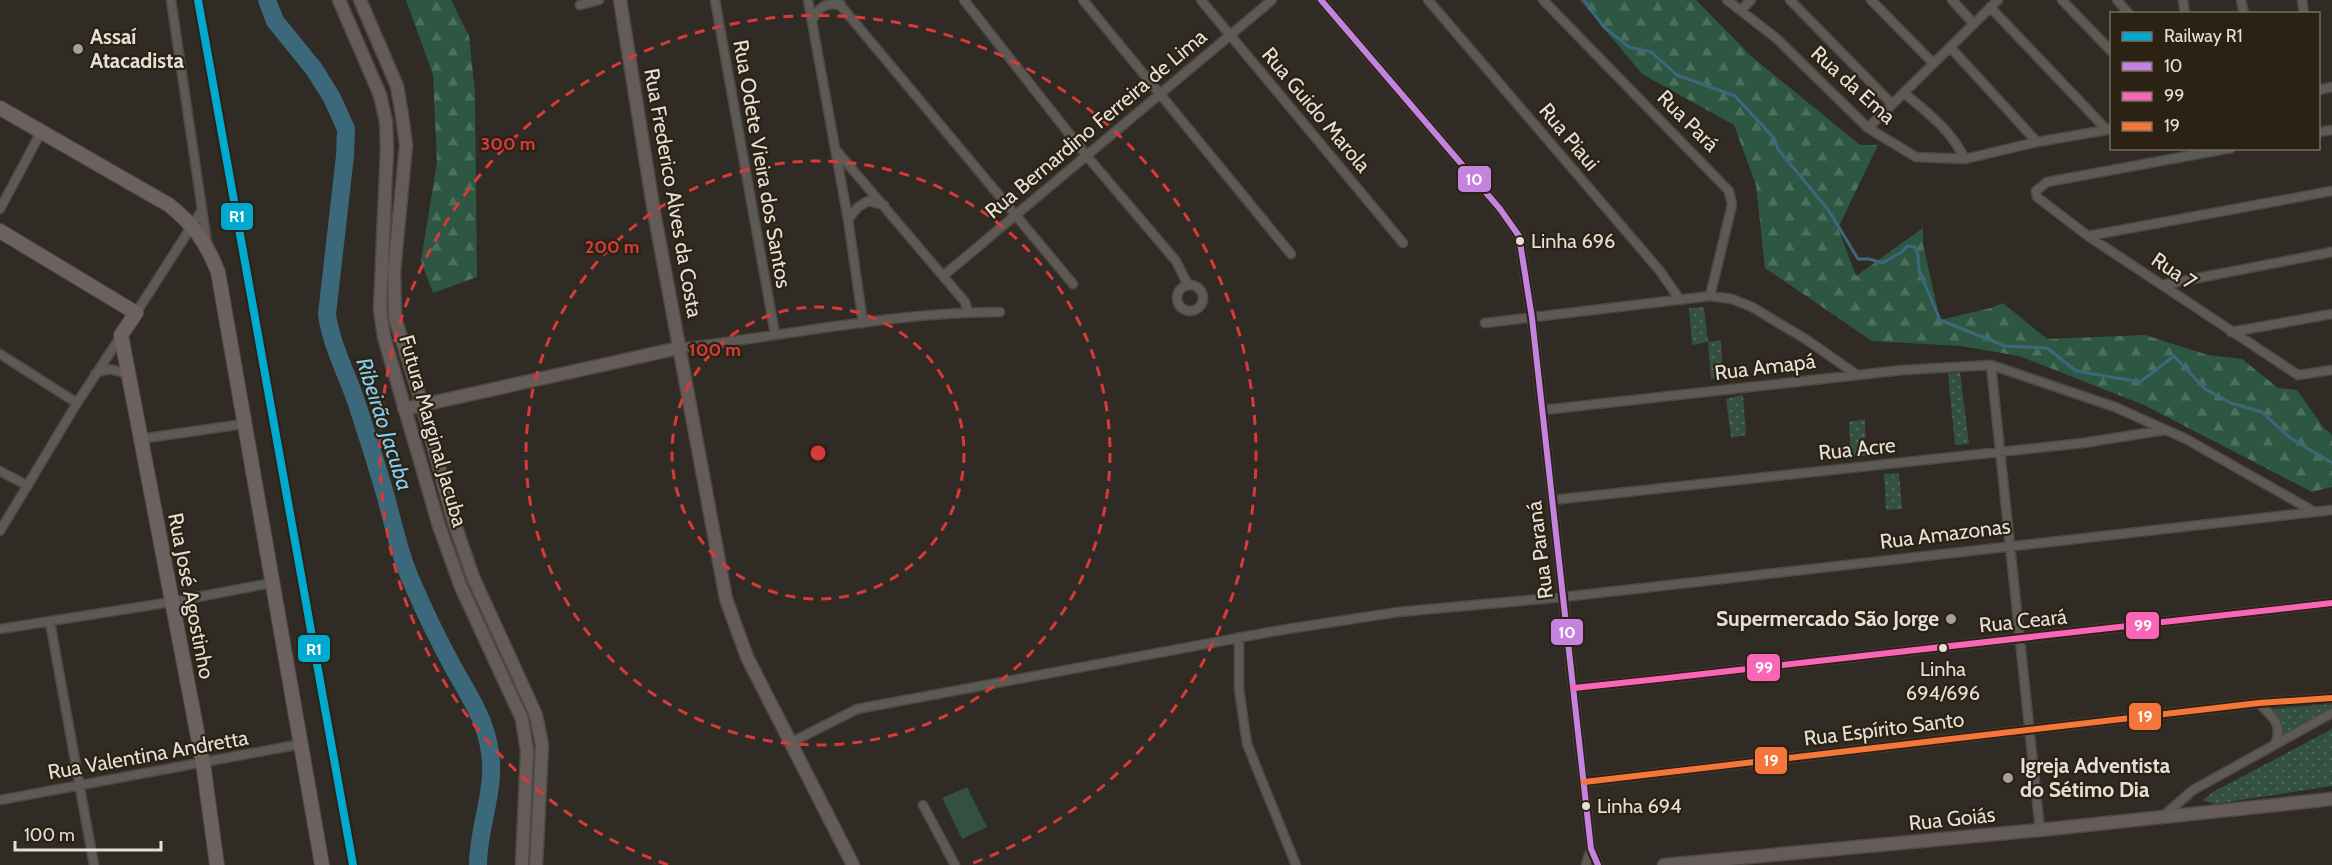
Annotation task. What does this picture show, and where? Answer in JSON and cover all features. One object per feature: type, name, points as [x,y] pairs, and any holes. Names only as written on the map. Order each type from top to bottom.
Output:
[{"type":"main road","points":[[0,108],[169,205],[193,226],[207,247],[218,272],[322,865]]},
{"type":"main road","points":[[0,231],[136,313],[121,335]]},
{"type":"main road","name":"Rua José Agostinho","points":[[121,335],[202,763],[217,865]]},
{"type":"street","points":[[171,0],[207,247]]},
{"type":"street","name":"Futura Marginal Jacuba","points":[[339,0],[380,95],[386,122],[387,149],[380,309],[384,337],[439,526],[461,587],[522,719],[527,751],[522,865]]},
{"type":"street","name":"Futura Marginal Jacuba","points":[[360,0],[397,86],[406,145],[394,271],[395,318],[422,404],[453,519],[473,577],[536,715],[542,745],[536,865]]},
{"type":"street","points":[[580,5],[600,0]]},
{"type":"street","name":"Rua Frederico Alves da Costa","points":[[620,0],[654,212],[726,599],[747,657],[852,865]]},
{"type":"street","name":"Rua Odete Vieira dos Santos","points":[[715,0],[775,334]]},
{"type":"street","points":[[807,0],[848,219],[863,323]]},
{"type":"street","points":[[964,0],[1086,155],[1176,261],[1188,285]]},
{"type":"street","points":[[1083,0],[1291,254]]},
{"type":"street","name":"Rua Guido Marola","points":[[1201,0],[1403,243]]},
{"type":"street","name":"Rua Bernardino Ferreira de Lima","points":[[943,276],[1272,0]]},
{"type":"street","name":"Rua Paraná","points":[[1321,0],[1500,209],[1519,236],[1543,410],[1591,849],[1598,865]]},
{"type":"street","name":"Rua Piaui","points":[[1428,0],[1660,271],[1680,300]]},
{"type":"street","name":"Rua Pará","points":[[1543,0],[1729,191],[1732,205],[1710,296]]},
{"type":"street","name":"Rua da Ema","points":[[1727,0],[1776,38],[1868,128],[1916,157],[1965,159],[2037,142],[2109,130]]},
{"type":"street","points":[[1741,10],[1751,0]]},
{"type":"street","points":[[1790,0],[1892,104]]},
{"type":"street","points":[[1871,0],[1933,63]]},
{"type":"street","points":[[1952,0],[1974,24]]},
{"type":"street","points":[[1868,128],[1998,0]]},
{"type":"street","points":[[2062,0],[2110,50]]},
{"type":"street","points":[[2117,0],[2127,12]]},
{"type":"street","points":[[811,21],[824,5],[838,3],[1073,284]]},
{"type":"street","points":[[1990,7],[2109,130]]},
{"type":"street","points":[[1950,47],[2037,142]]},
{"type":"street","points":[[1904,93],[1939,122],[1955,139],[1965,159]]},
{"type":"street","points":[[0,209],[41,132]]},
{"type":"street","points":[[835,149],[965,302],[968,312]]},
{"type":"street","name":"Rua 7","points":[[2220,150],[2047,182],[2036,191],[2037,197],[2088,236],[2298,375],[2332,370]]},
{"type":"street","points":[[2088,236],[2332,191]]},
{"type":"street","points":[[848,219],[858,207],[868,201],[885,206]]},
{"type":"street","points":[[136,313],[202,210]]},
{"type":"street","points":[[2162,285],[2332,252]]},
{"type":"street","points":[[1485,323],[1710,296],[1732,299],[1752,307],[1807,340],[1857,375]]},
{"type":"street","points":[[404,409],[679,348],[863,323],[968,312],[1000,312]]},
{"type":"street","points":[[2231,332],[2332,314]]},
{"type":"street","points":[[0,531],[121,335]]},
{"type":"street","points":[[0,354],[77,403]]},
{"type":"street","points":[[2040,830],[1991,365],[2115,407],[2186,439],[2313,512]]},
{"type":"street","name":"Rua Amapá","points":[[1543,410],[1857,375],[1991,365]]},
{"type":"street","points":[[95,374],[105,369],[112,369],[128,375]]},
{"type":"street","points":[[140,439],[243,424]]},
{"type":"street","name":"Rua Acre","points":[[1552,500],[2083,443],[2166,430]]},
{"type":"street","points":[[0,471],[28,486]]},
{"type":"street","name":"Rua Amazonas","points":[[790,743],[857,709],[1239,637],[1398,612],[1563,597],[2332,510]]},
{"type":"street","points":[[0,629],[171,602],[271,583]]},
{"type":"street","name":"Rua Ceará","points":[[1574,688],[1943,647],[2019,641],[2332,603]]},
{"type":"street","points":[[50,621],[94,865]]},
{"type":"street","points":[[1239,637],[1239,689],[1247,744],[1296,865]]},
{"type":"street","name":"Rua Espírito Santo","points":[[1584,782],[2259,704],[2332,698]]},
{"type":"street","points":[[2259,704],[2276,720],[2279,732],[2275,745]]},
{"type":"street","points":[[2162,818],[2193,790],[2332,713]]},
{"type":"street","name":"Rua Valentina Andretta","points":[[0,800],[301,744]]},
{"type":"street","name":"Rua Goiás","points":[[1664,865],[2162,818],[2332,799]]},
{"type":"street","points":[[923,805],[955,865]]},
{"type":"street","name":"Rua Paraná","points":[[1586,865],[1591,849]]},
{"type":"green space","points":[[406,0],[451,0],[469,36],[475,93],[477,277],[433,293],[421,261],[437,162],[433,75]]},
{"type":"green space","points":[[1580,0],[1696,0],[1751,56],[1860,145],[1878,145],[1838,228],[1856,276],[1923,228],[1923,244],[1940,320],[2003,303],[2047,339],[2145,335],[2208,355],[2242,359],[2278,388],[2297,390],[2324,428],[2332,435],[2332,487],[2312,492],[2144,405],[2019,356],[1961,346],[1872,341],[1765,268],[1756,185],[1734,125],[1642,74]]},
{"type":"green space","points":[[1704,307],[1708,342],[1692,345],[1689,308]]},
{"type":"green space","points":[[1721,340],[1723,377],[1711,379],[1708,342]]},
{"type":"green space","points":[[1960,372],[1969,444],[1955,445],[1948,374]]},
{"type":"green space","points":[[1743,395],[1746,435],[1731,438],[1726,399]]},
{"type":"green space","points":[[1865,419],[1866,456],[1851,456],[1849,422]]},
{"type":"green space","points":[[1899,473],[1902,509],[1886,510],[1884,474]]},
{"type":"green space","points":[[2332,704],[2332,710],[2283,739],[2277,717],[2267,709]]},
{"type":"green space","points":[[2332,729],[2332,786],[2215,804],[2203,800],[2213,792]]},
{"type":"green space","points":[[967,787],[987,827],[962,839],[942,798]]},
{"type":"waterway","name":"Ribeirão Jacuba","points":[[267,0],[275,21],[314,69],[332,98],[346,129],[327,314],[329,326],[370,445],[409,575],[438,639],[485,730],[490,752],[491,780],[478,865]]},
{"type":"waterway","points":[[1584,0],[1604,27],[1629,47],[1651,52],[1677,75],[1735,96],[1774,138],[1778,149],[1829,211],[1858,259],[1869,259],[1882,263],[1902,252],[1907,246],[1915,247],[1919,270],[1940,320],[2005,346],[2047,348],[2076,371],[2140,382],[2174,356],[2205,389],[2231,403],[2262,412],[2289,437],[2332,463]]},
{"type":"rail line","name":"R1","points":[[198,0],[353,865]]},
{"type":"transit line","name":"10","points":[[1321,0],[1500,209],[1519,236],[1532,318],[1591,849],[1598,865]]},
{"type":"transit line","name":"99","points":[[1574,688],[2332,603]]},
{"type":"transit line","name":"19","points":[[1584,782],[2259,703],[2332,698]]},
{"type":"place","name":"Assaí Atacadista","points":[[78,49]]},
{"type":"place","name":"Linha 696","points":[[1520,241]]},
{"type":"place","name":"Supermercado São Jorge","points":[[1951,619]]},
{"type":"place","name":"Linha 694/696","points":[[1943,648]]},
{"type":"place","name":"Igreja Adventista do Sétimo Dia","points":[[2008,778]]},
{"type":"place","name":"Linha 694","points":[[1586,806]]}]
